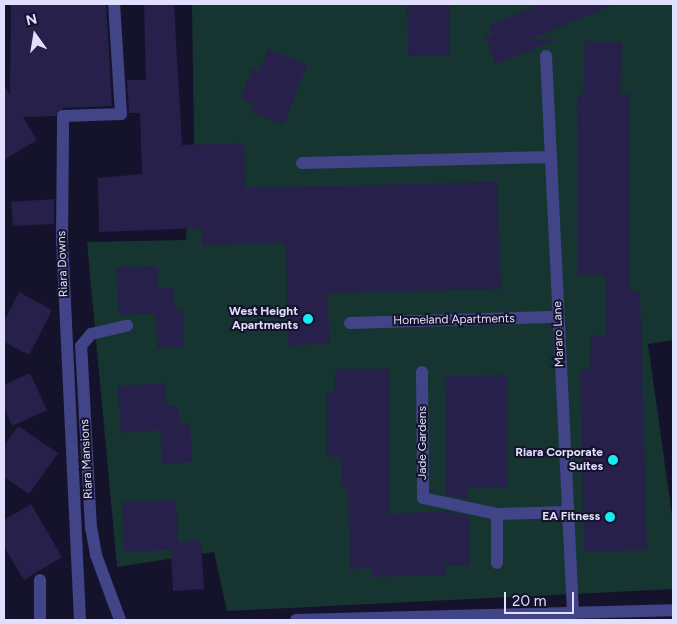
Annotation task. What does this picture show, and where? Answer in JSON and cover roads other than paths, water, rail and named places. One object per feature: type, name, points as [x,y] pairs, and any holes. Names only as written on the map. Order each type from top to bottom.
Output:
[{"type":"street","name":"Riara Downs","points":[[80,620],[62,243],[63,116],[121,114],[114,4]]},
{"type":"street","name":"Mararo Lane","points":[[546,56],[566,512],[573,613]]},
{"type":"street","points":[[302,163],[551,157]]},
{"type":"street","name":"Homeland Apartments","points":[[350,323],[558,317]]},
{"type":"street","name":"Riara Mansions","points":[[120,620],[96,555],[90,528],[81,346],[91,334],[127,326]]},
{"type":"street","name":"Jade Gardens","points":[[422,372],[423,498],[497,514],[566,512]]},
{"type":"street","points":[[497,514],[497,563]]},
{"type":"street","points":[[40,580],[40,620]]},
{"type":"street","points":[[296,620],[466,618],[673,610]]},
{"type":"place","name":"West Height Apartments","points":[[308,319]]},
{"type":"place","name":"Riara Corporate Suites","points":[[613,460]]},
{"type":"place","name":"EA Fitness","points":[[610,517]]}]
